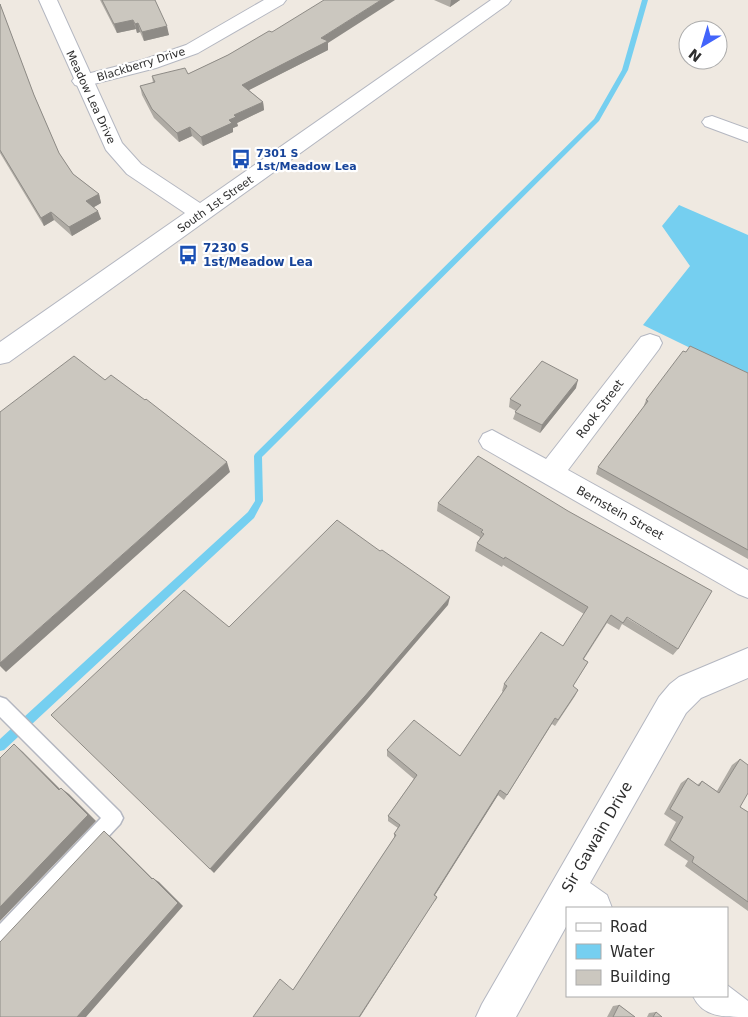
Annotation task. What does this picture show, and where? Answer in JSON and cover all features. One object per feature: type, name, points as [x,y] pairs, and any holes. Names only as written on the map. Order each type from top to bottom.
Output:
[{"type":"street","name":"Meadow Lea Drive","points":[[48,0],[82,81],[113,146],[134,169],[201,214]]},
{"type":"street","name":"Blackberry Drive","points":[[82,81],[149,64],[192,49],[277,0]]},
{"type":"street","name":"South 1st Street","points":[[0,355],[502,0]]},
{"type":"street","points":[[712,122],[748,136]]},
{"type":"street","name":"Rook Street","points":[[550,474],[650,343]]},
{"type":"street","name":"Bernstein Street","points":[[492,441],[748,585]]},
{"type":"street","name":"Sir Gawain Drive","points":[[581,899],[670,708],[681,694],[694,686],[748,662]]},
{"type":"street","name":"Sir Gawain Drive","points":[[494,1017],[566,919]]},
{"type":"street","points":[[711,997],[739,1017]]},
{"type":"lane","points":[[0,938],[114,818],[4,708]]},
{"type":"water","points":[[679,205],[748,235],[748,376],[643,325],[690,266],[662,226]]},
{"type":"building","points":[[102,0],[155,0],[167,26],[142,32],[138,23],[135,24],[133,20],[114,24]]},
{"type":"building","points":[[324,0],[381,0],[321,38],[328,41],[242,85],[263,102],[234,115],[236,117],[229,120],[232,123],[201,137],[190,127],[177,133],[152,109],[140,86],[155,82],[152,76],[185,68],[188,74],[228,55],[269,31],[272,32]]},
{"type":"building","points":[[0,4],[34,95],[59,153],[73,174],[99,194],[86,201],[98,211],[69,227],[51,212],[41,218],[0,150]]},
{"type":"building","points":[[690,346],[748,373],[748,550],[598,467],[683,351],[686,352]]},
{"type":"building","points":[[74,356],[105,380],[111,375],[146,399],[227,462],[0,663],[0,412]]},
{"type":"building","points":[[542,361],[578,380],[542,425],[515,412],[521,405],[510,399]]},
{"type":"building","points":[[478,456],[568,511],[712,591],[678,649],[627,617],[623,623],[611,615],[583,659],[588,662],[573,686],[578,690],[558,720],[555,718],[507,795],[500,790],[434,895],[437,897],[359,1017],[253,1017],[280,979],[293,990],[396,835],[394,834],[400,825],[388,816],[417,775],[387,750],[414,720],[460,756],[507,686],[504,684],[541,632],[563,646],[588,607],[505,557],[504,559],[477,543],[484,534],[481,532],[483,530],[438,503]]},
{"type":"building","points":[[337,520],[450,597],[365,696],[210,869],[51,715],[184,590],[229,627]]},
{"type":"building","points":[[14,744],[59,790],[61,788],[88,815],[0,907],[0,758]]},
{"type":"building","points":[[740,759],[748,765],[748,793],[740,807],[748,812],[748,902],[692,862],[694,857],[670,840],[683,817],[670,809],[688,778],[699,786],[702,781],[719,793]]},
{"type":"building","points":[[104,831],[178,903],[77,1017],[0,1017],[0,942]]},
{"type":"building","points":[[619,1005],[635,1017],[613,1017]]},
{"type":"building","points":[[656,1012],[662,1017],[653,1017]]},
{"type":"waterway","points":[[0,746],[251,515],[259,501],[258,456],[597,120],[625,70],[645,0]]},
{"type":"place","name":"7301 S 1st/Meadow Lea","points":[[241,159]]},
{"type":"place","name":"7230 S 1st/Meadow Lea","points":[[188,255]]}]
